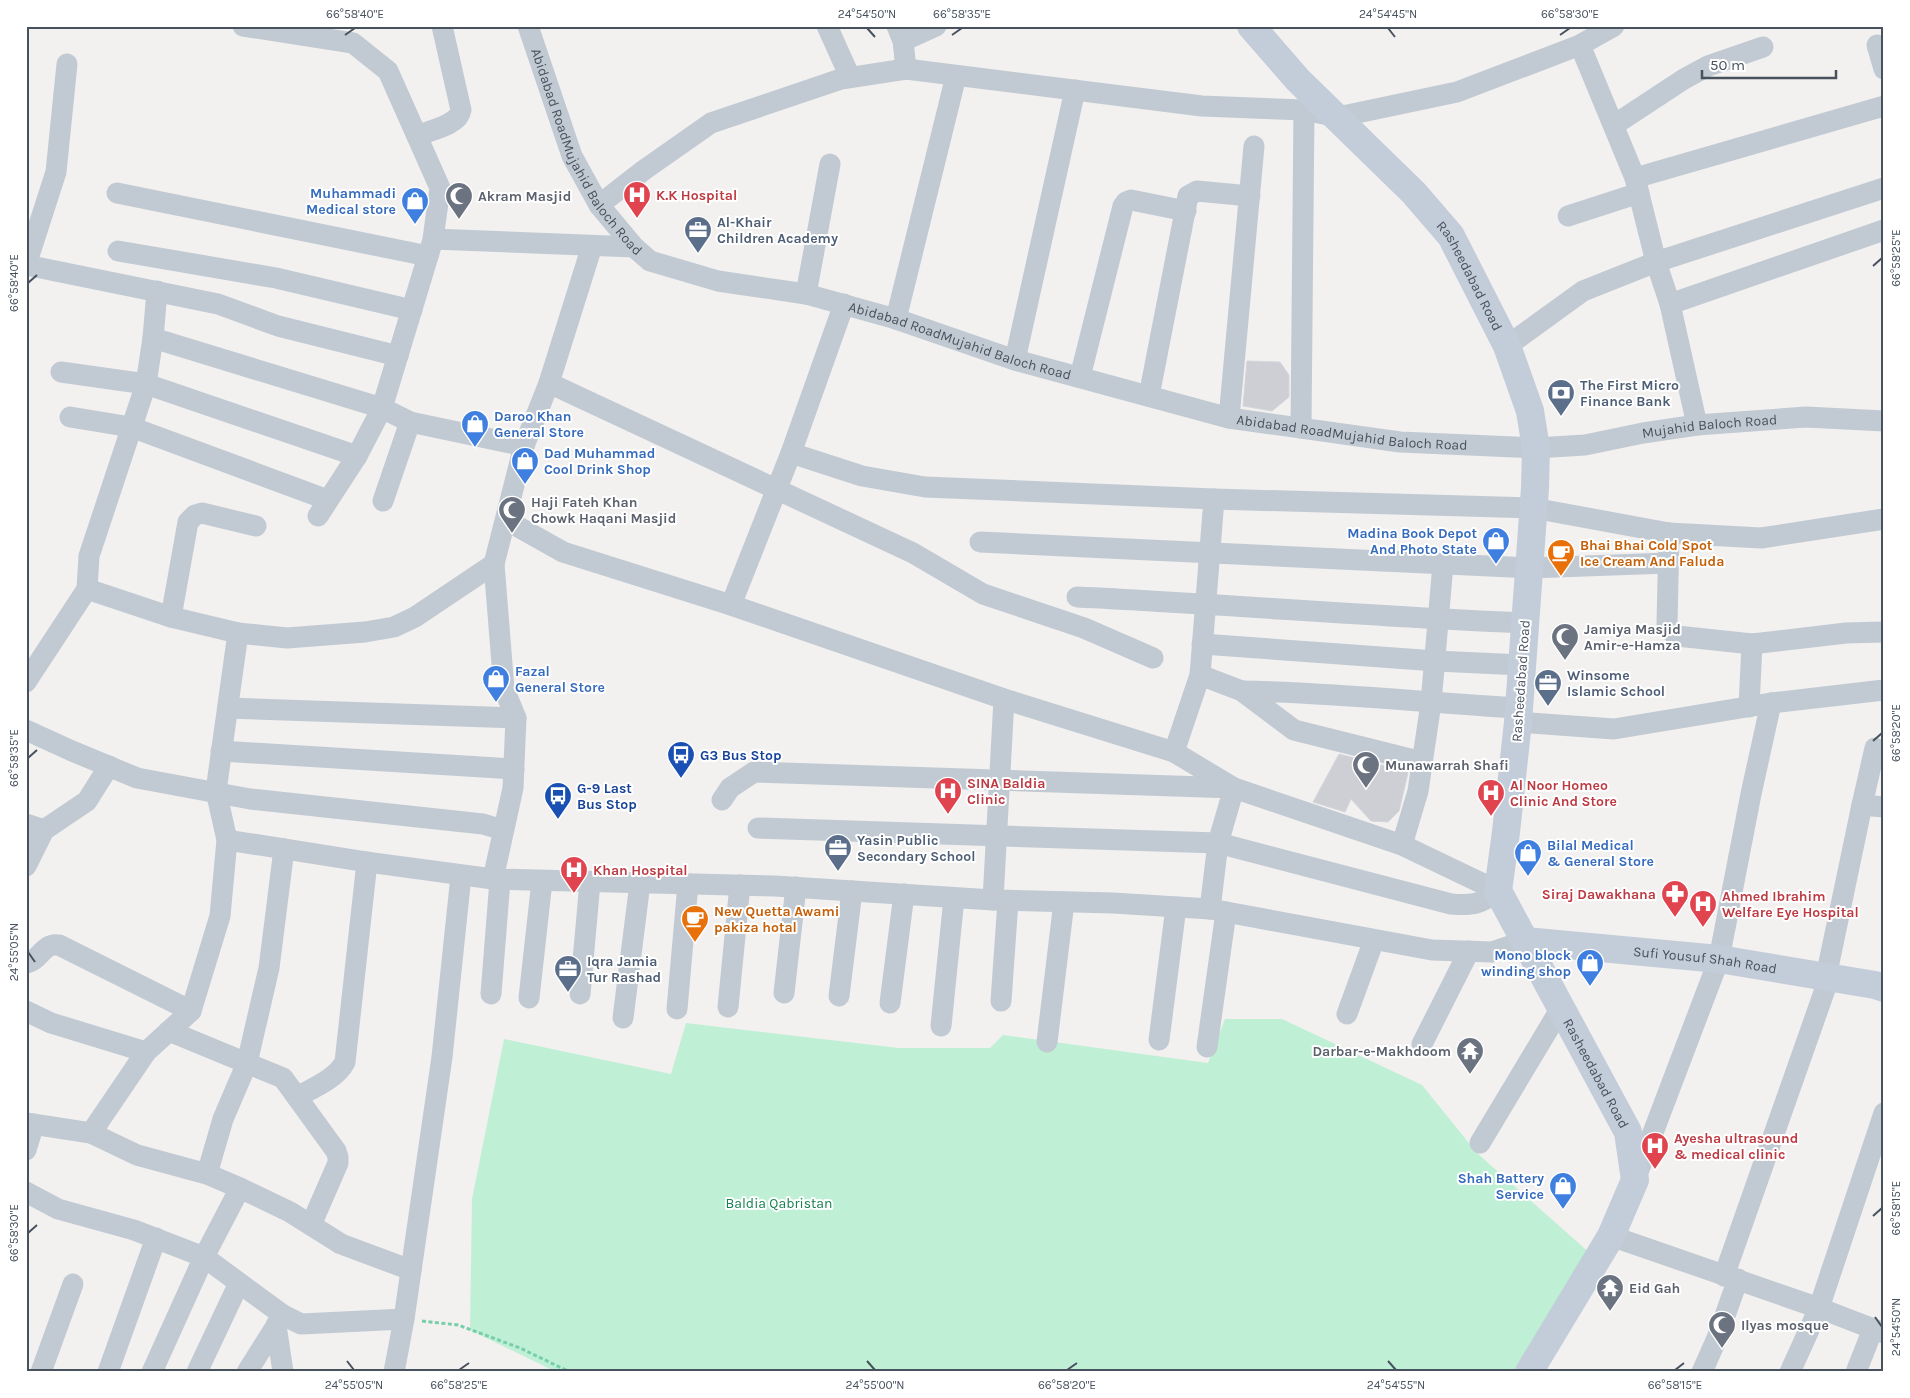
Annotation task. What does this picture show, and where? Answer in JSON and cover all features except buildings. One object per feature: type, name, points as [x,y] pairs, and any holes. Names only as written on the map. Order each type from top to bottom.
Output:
[{"type":"main road","name":"Rasheedabad Road","points":[[1250,26],[1298,80],[1414,193],[1451,236],[1507,346],[1530,411],[1536,448],[1533,508],[1519,715],[1498,891],[1628,1132],[1635,1180]]},
{"type":"main road","name":"Sufi Yousuf Shah Road","points":[[1525,941],[1719,959],[1884,988]]},
{"type":"main road","points":[[1529,1372],[1611,1236],[1635,1180]]},
{"type":"street","points":[[417,136],[454,121],[460,116],[461,110],[442,26]]},
{"type":"street","name":"Abidabad RoadMujahid Baloch Road","points":[[528,26],[572,156],[599,205],[634,247],[650,261],[718,281],[806,294],[844,304],[896,319],[1015,360],[1229,418],[1400,442],[1536,448]]},
{"type":"street","points":[[827,26],[850,78]]},
{"type":"street","points":[[906,69],[900,34],[936,26]]},
{"type":"street","points":[[599,205],[644,170],[712,123],[832,82],[850,78],[906,69],[1202,106],[1304,110],[1338,118],[1457,92],[1580,45],[1614,26]]},
{"type":"street","points":[[70,417],[131,427],[323,508],[357,456],[382,408],[430,248],[440,188],[388,71],[353,43],[316,32],[254,27]]},
{"type":"street","points":[[1580,45],[1637,185],[1656,262],[1670,304],[1697,425]]},
{"type":"street","points":[[1878,45],[1884,69]]},
{"type":"street","points":[[1614,125],[1708,66],[1763,46]]},
{"type":"street","points":[[68,64],[56,172],[26,265],[218,304],[278,326],[398,356]]},
{"type":"street","points":[[896,319],[956,76]]},
{"type":"street","points":[[1015,360],[1075,90]]},
{"type":"street","points":[[1568,216],[1637,185],[1884,106]]},
{"type":"street","points":[[1301,428],[1304,110]]},
{"type":"street","points":[[1229,418],[1254,146]]},
{"type":"street","points":[[806,294],[830,164]]},
{"type":"street","points":[[1507,346],[1583,291],[1656,262],[1884,188]]},
{"type":"street","points":[[1149,396],[1188,196],[1197,191],[1250,196]]},
{"type":"street","points":[[117,193],[430,248],[634,247]]},
{"type":"street","points":[[1080,377],[1123,206],[1131,200],[1186,211]]},
{"type":"street","points":[[1670,304],[1884,230]]},
{"type":"street","points":[[491,994],[496,879],[513,788],[516,718],[504,688],[494,564],[524,446],[549,383],[592,246]]},
{"type":"street","points":[[118,251],[276,278],[412,310]]},
{"type":"street","points":[[26,682],[87,589],[89,556],[146,384],[157,292]]},
{"type":"street","points":[[731,605],[790,453],[844,304]]},
{"type":"street","points":[[153,338],[382,408],[410,422],[524,446]]},
{"type":"street","points":[[61,372],[146,384],[357,456]]},
{"type":"street","points":[[549,383],[913,553],[983,594],[1084,628],[1153,658]]},
{"type":"street","name":"Mujahid Baloch Road","points":[[1536,448],[1585,445],[1643,433],[1697,425],[1806,416],[1884,421]]},
{"type":"street","points":[[383,501],[410,422]]},
{"type":"street","points":[[790,453],[862,476],[925,488],[1533,508],[1669,533],[1761,538],[1884,519]]},
{"type":"street","points":[[1174,752],[1200,675],[1214,499]]},
{"type":"street","points":[[171,617],[188,522],[195,515],[202,513],[256,526]]},
{"type":"street","points":[[506,520],[563,552],[731,605],[1004,699],[1174,752],[1234,788],[1402,845],[1498,891],[1484,902],[1469,905],[1452,904],[1218,843],[758,828]]},
{"type":"street","points":[[1669,533],[1667,624],[1677,636],[1752,644],[1846,633],[1884,632]]},
{"type":"street","points":[[980,542],[1528,568],[1668,563]]},
{"type":"street","points":[[87,589],[171,617],[238,634],[286,638],[365,632],[394,627],[415,617],[494,564]]},
{"type":"street","points":[[1402,845],[1418,791],[1432,703],[1443,564]]},
{"type":"street","points":[[1077,597],[1206,603],[1439,620],[1525,624]]},
{"type":"street","points":[[91,1133],[146,1052],[191,1011],[220,916],[227,840],[216,791],[238,634]]},
{"type":"street","points":[[1202,644],[1436,661],[1522,665]]},
{"type":"street","points":[[1749,707],[1752,644]]},
{"type":"street","points":[[1200,675],[1242,691],[1294,730],[1422,762]]},
{"type":"street","points":[[1242,691],[1300,691],[1432,703],[1614,729],[1771,703],[1884,690]]},
{"type":"street","points":[[1001,1001],[1001,900],[997,836],[1004,699]]},
{"type":"street","points":[[1635,1180],[1719,959],[1771,703]]},
{"type":"street","points":[[228,708],[516,718]]},
{"type":"street","points":[[26,730],[137,778],[216,791],[250,799],[484,824],[504,830]]},
{"type":"street","points":[[1702,1372],[1717,1338],[1731,1278],[1828,978],[1862,804],[1876,748]]},
{"type":"street","points":[[221,751],[514,769]]},
{"type":"street","points":[[26,866],[35,827],[87,801],[109,766]]},
{"type":"street","points":[[722,800],[730,788],[754,772],[1000,782],[1234,788]]},
{"type":"street","points":[[1207,1047],[1218,911],[1218,843],[1234,788]]},
{"type":"street","points":[[1862,804],[1884,807]]},
{"type":"street","points":[[227,840],[461,876],[496,879],[542,882],[796,887],[954,898],[1176,907],[1218,911],[1432,950],[1492,952],[1525,941]]},
{"type":"street","points":[[207,1174],[223,1119],[246,1063],[269,968],[284,849]]},
{"type":"street","points":[[297,1097],[334,1074],[342,1068],[345,1062],[367,862]]},
{"type":"street","points":[[394,1372],[404,1319],[442,1057],[461,876]]},
{"type":"street","points":[[529,998],[542,882]]},
{"type":"street","points":[[580,994],[590,882]]},
{"type":"street","points":[[623,1018],[640,883]]},
{"type":"street","points":[[677,1009],[688,884]]},
{"type":"street","points":[[728,1007],[740,885]]},
{"type":"street","points":[[784,993],[796,887]]},
{"type":"street","points":[[838,996],[852,891]]},
{"type":"street","points":[[890,1004],[904,894]]},
{"type":"street","points":[[942,1026],[954,898]]},
{"type":"street","points":[[1047,1042],[1064,902]]},
{"type":"street","points":[[1159,1040],[1176,907]]},
{"type":"street","points":[[1347,1014],[1374,940]]},
{"type":"street","points":[[26,963],[32,962],[48,946],[59,945],[191,1011]]},
{"type":"street","points":[[1422,1044],[1468,951]]},
{"type":"street","points":[[1480,1142],[1561,1008]]},
{"type":"street","points":[[26,1011],[51,1022],[146,1052]]},
{"type":"street","points":[[169,1031],[283,1078],[297,1097],[336,1151],[338,1157],[338,1163],[311,1225]]},
{"type":"street","points":[[1790,1372],[1820,1308],[1884,1113]]},
{"type":"street","points":[[26,1150],[30,1124],[91,1133],[137,1155],[207,1174],[240,1188],[290,1212],[341,1244],[411,1270]]},
{"type":"street","points":[[152,1372],[204,1257],[240,1188]]},
{"type":"street","points":[[26,1192],[58,1209],[156,1238],[204,1257],[239,1283],[279,1320],[301,1324],[404,1319]]},
{"type":"street","points":[[1611,1236],[1820,1308],[1878,1331],[1856,1372]]},
{"type":"street","points":[[108,1372],[156,1238]]},
{"type":"street","points":[[197,1372],[239,1283]]},
{"type":"street","points":[[40,1372],[73,1284]]},
{"type":"street","points":[[247,1372],[279,1320]]},
{"type":"street","points":[[279,1320],[284,1372]]},
{"type":"path","points":[[404,1319],[458,1325],[520,1348],[570,1372]]},
{"type":"green space","name":"Baldia Qabristan","points":[[1225,1019],[1282,1019],[1422,1085],[1477,1153],[1601,1263],[1536,1372],[550,1372],[550,1369],[470,1330],[472,1199],[504,1039],[671,1074],[686,1023],[899,1048],[990,1048],[1003,1035],[1208,1063]]},
{"type":"place","name":"K.K Hospital","points":[[637,219]]},
{"type":"place","name":"Akram Masjid","points":[[459,220]]},
{"type":"place","name":"Muhammadi Medical store","points":[[415,225]]},
{"type":"place","name":"Al-Khair Children Academy","points":[[698,254]]},
{"type":"place","name":"The First Micro Finance Bank","points":[[1561,417]]},
{"type":"place","name":"Daroo Khan General Store","points":[[475,448]]},
{"type":"place","name":"Dad Muhammad Cool Drink Shop","points":[[525,485]]},
{"type":"place","name":"Haji Fateh Khan Chowk Haqani Masjid","points":[[512,534]]},
{"type":"place","name":"Madina Book Depot And Photo State","points":[[1496,565]]},
{"type":"place","name":"Bhai Bhai Cold Spot Ice Cream And Faluda","points":[[1561,577]]},
{"type":"place","name":"Jamiya Masjid Amir-e-Hamza","points":[[1565,661]]},
{"type":"place","name":"Fazal General Store","points":[[496,703]]},
{"type":"place","name":"Winsome Islamic School","points":[[1548,707]]},
{"type":"place","name":"G3 Bus Stop","points":[[681,779]]},
{"type":"place","name":"Munawarrah Shafi","points":[[1366,789]]},
{"type":"place","name":"SINA Baldia Clinic","points":[[948,815]]},
{"type":"place","name":"Al Noor Homeo Clinic And Store","points":[[1491,817]]},
{"type":"place","name":"G-9 Last Bus Stop","points":[[558,820]]},
{"type":"place","name":"Yasin Public Secondary School","points":[[838,872]]},
{"type":"place","name":"Bilal Medical & General Store","points":[[1528,877]]},
{"type":"place","name":"Khan Hospital","points":[[574,894]]},
{"type":"place","name":"Siraj Dawakhana","points":[[1675,918]]},
{"type":"place","name":"Ahmed Ibrahim Welfare Eye Hospital","points":[[1703,928]]},
{"type":"place","name":"New Quetta Awami pakiza hotal","points":[[695,943]]},
{"type":"place","name":"Mono block winding shop","points":[[1590,987]]},
{"type":"place","name":"Iqra Jamia Tur Rashad","points":[[568,993]]},
{"type":"place","name":"Darbar-e-Makhdoom","points":[[1470,1075]]},
{"type":"place","name":"Ayesha ultrasound & medical clinic","points":[[1655,1170]]},
{"type":"place","name":"Shah Battery Service","points":[[1563,1210]]},
{"type":"place","name":"Eid Gah","points":[[1610,1312]]},
{"type":"place","name":"Ilyas mosque","points":[[1722,1349]]}]
